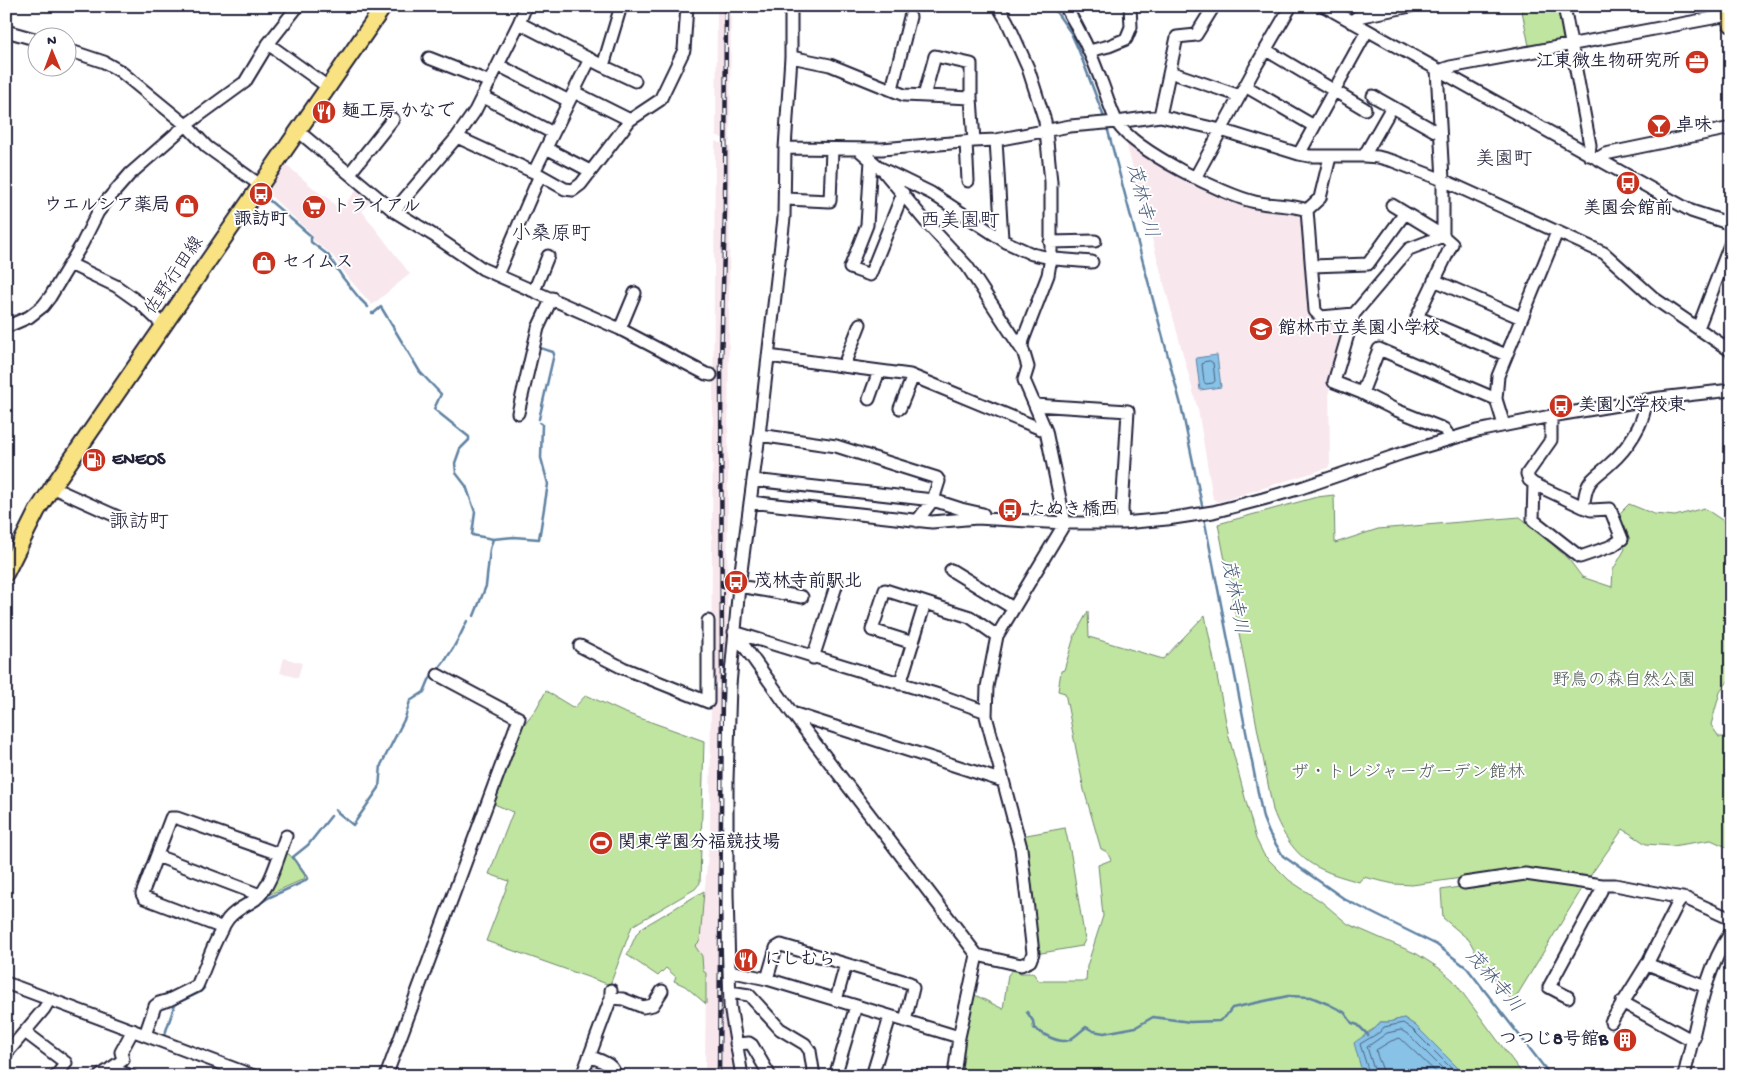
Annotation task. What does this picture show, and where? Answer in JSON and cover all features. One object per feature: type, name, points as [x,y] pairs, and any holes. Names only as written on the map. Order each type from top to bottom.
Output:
[{"type":"main road","name":"佐野行田線","points":[[6,573],[37,511],[53,486],[384,6]]},
{"type":"street","points":[[6,327],[29,317],[43,306],[70,264],[98,212],[109,198],[130,174],[186,125],[245,82],[268,44],[298,6]]},
{"type":"street","points":[[394,211],[457,137],[475,110],[520,23],[526,6]]},
{"type":"street","points":[[602,66],[621,6]]},
{"type":"street","points":[[457,137],[537,173],[565,189],[573,190],[581,184],[630,120],[660,100],[684,50],[687,6]]},
{"type":"street","points":[[742,1076],[731,1018],[729,971],[727,784],[730,685],[739,586],[759,435],[784,218],[785,148],[791,58],[791,6]]},
{"type":"street","points":[[734,632],[792,713],[977,955],[1021,965],[1030,961],[1033,953],[1020,848],[986,710],[987,687],[997,636],[1065,523],[1046,431],[1024,380],[1028,366],[1022,347],[1048,274],[1051,257],[1051,182],[1045,120],[1028,68],[1007,21],[998,6]]},
{"type":"street","points":[[1065,6],[1089,51],[1114,123],[1168,163],[1195,178],[1254,202],[1307,210]]},
{"type":"street","points":[[1089,51],[1126,39],[1131,27],[1130,6]]},
{"type":"street","points":[[1160,116],[1177,37],[1196,36],[1214,6]]},
{"type":"street","points":[[1195,178],[1291,6]]},
{"type":"street","points":[[1324,6],[1341,10],[1351,22],[1691,211],[1731,224]]},
{"type":"street","points":[[1351,22],[1357,17],[1411,6]]},
{"type":"street","points":[[1564,6],[1593,157]]},
{"type":"street","points":[[1439,71],[1450,67],[1729,15]]},
{"type":"street","points":[[892,89],[910,17]]},
{"type":"street","points":[[520,23],[602,66],[635,80]]},
{"type":"street","points":[[6,31],[28,37]]},
{"type":"street","points":[[1299,154],[1367,31]]},
{"type":"street","points":[[268,44],[328,87]]},
{"type":"street","points":[[1266,50],[1365,109]]},
{"type":"street","points":[[78,53],[104,62],[120,71],[186,125],[207,147],[260,185]]},
{"type":"street","points":[[924,96],[935,56],[971,64],[968,181]]},
{"type":"street","points":[[429,58],[490,82]]},
{"type":"street","points":[[791,58],[830,65],[904,94],[971,98]]},
{"type":"street","points":[[496,275],[546,148],[590,59]]},
{"type":"street","points":[[498,65],[630,120]]},
{"type":"street","points":[[1439,71],[1443,236]]},
{"type":"street","points":[[1170,72],[1242,91],[1314,126]]},
{"type":"street","points":[[482,96],[553,133]]},
{"type":"street","points":[[1373,96],[1440,132]]},
{"type":"street","points":[[1364,156],[1392,107]]},
{"type":"street","points":[[785,148],[882,149],[996,140],[1070,126],[1114,123],[1160,116],[1222,130],[1299,154],[1378,157],[1443,180],[1604,253],[1656,299],[1731,351]]},
{"type":"street","points":[[350,174],[393,120]]},
{"type":"street","points":[[1593,157],[1731,128]]},
{"type":"street","points":[[298,131],[394,211],[433,235],[468,260],[496,275],[620,329],[711,375]]},
{"type":"street","points":[[996,140],[1002,239]]},
{"type":"street","points":[[546,148],[590,171]]},
{"type":"street","points":[[784,199],[830,201],[832,148]]},
{"type":"street","points":[[858,149],[880,168],[967,266],[1022,350],[1022,347]]},
{"type":"street","points":[[1307,210],[1320,198],[1330,156]]},
{"type":"street","points":[[871,160],[867,225],[850,268],[870,275],[902,193]]},
{"type":"street","points":[[880,168],[931,194],[1002,239],[1032,254],[1092,262]]},
{"type":"street","points":[[1392,205],[1443,236],[1452,244],[1417,317],[1506,355]]},
{"type":"street","points":[[1307,210],[1315,311],[1321,317],[1354,314]]},
{"type":"street","points":[[1312,266],[1368,264],[1405,213]]},
{"type":"street","points":[[1504,424],[1496,399],[1498,376],[1558,232]]},
{"type":"street","points":[[1443,236],[1410,249],[1354,314],[1334,382],[1444,430],[1450,438]]},
{"type":"street","points":[[1050,242],[1095,241]]},
{"type":"street","points":[[1698,328],[1731,242]]},
{"type":"street","points":[[534,292],[548,256]]},
{"type":"street","points":[[70,264],[116,286],[140,303],[164,326]]},
{"type":"street","points":[[1434,280],[1521,318]]},
{"type":"street","points":[[620,329],[635,293]]},
{"type":"street","points":[[518,413],[538,328],[552,298]]},
{"type":"street","points":[[844,365],[860,324]]},
{"type":"street","points":[[1362,393],[1379,349],[1496,399]]},
{"type":"street","points":[[768,356],[913,376],[1046,431]]},
{"type":"street","points":[[869,399],[879,371]]},
{"type":"street","points":[[900,408],[913,376]]},
{"type":"street","points":[[1687,394],[1700,388],[1731,383]]},
{"type":"street","points":[[750,502],[940,522],[956,519],[1005,519],[1065,523],[1123,523],[1195,515],[1301,488],[1450,438],[1504,424],[1645,400],[1731,390]]},
{"type":"street","points":[[1584,507],[1586,491],[1590,482],[1611,464],[1633,437],[1644,413],[1645,400]]},
{"type":"street","points":[[1035,406],[1128,411],[1122,509],[1123,523]]},
{"type":"street","points":[[1534,484],[1533,520],[1580,557],[1612,546],[1622,540],[1610,509],[1592,510],[1529,480],[1527,474],[1552,440],[1551,416]]},
{"type":"street","points":[[759,435],[836,446],[937,478],[939,481],[933,500],[917,521]]},
{"type":"street","points":[[753,480],[933,500],[960,509],[1005,519]]},
{"type":"street","points":[[53,486],[58,490],[118,516]]},
{"type":"street","points":[[951,570],[1013,608]]},
{"type":"street","points":[[813,658],[837,583]]},
{"type":"street","points":[[739,586],[802,597]]},
{"type":"street","points":[[913,643],[872,630],[885,590],[970,617],[997,636]]},
{"type":"street","points":[[900,684],[925,603]]},
{"type":"street","points":[[580,646],[623,668],[708,702],[708,621]]},
{"type":"street","points":[[734,632],[986,710]]},
{"type":"street","points":[[386,1076],[519,718],[438,675]]},
{"type":"street","points":[[708,685],[730,685]]},
{"type":"street","points":[[792,713],[1003,780]]},
{"type":"street","points":[[223,928],[144,898],[142,894],[171,818],[177,818],[279,854]]},
{"type":"street","points":[[144,1035],[155,1006],[159,1002],[169,1000],[197,986],[223,928],[236,910],[257,899],[265,890],[286,836]]},
{"type":"street","points":[[157,856],[260,895]]},
{"type":"street","points":[[1464,883],[1525,874],[1602,885],[1615,885],[1687,899],[1731,919]]},
{"type":"street","points":[[1568,997],[1549,987],[1601,891],[1602,885]]},
{"type":"street","points":[[1611,1022],[1647,964],[1682,898]]},
{"type":"street","points":[[1684,1076],[1706,987],[1721,948],[1731,932]]},
{"type":"street","points":[[767,979],[776,948],[781,945],[910,983],[913,988],[905,1021]]},
{"type":"street","points":[[954,1076],[959,1037],[977,955]]},
{"type":"street","points":[[836,1000],[846,964]]},
{"type":"street","points":[[1647,964],[1706,987]]},
{"type":"street","points":[[729,971],[767,979],[959,1037]]},
{"type":"street","points":[[6,983],[133,1030],[238,1073],[254,1076]]},
{"type":"street","points":[[582,1076],[611,994],[646,1007],[653,1005],[662,991]]},
{"type":"street","points":[[730,992],[749,995],[780,1029],[806,1044],[810,1051],[814,1076]]},
{"type":"street","points":[[6,1054],[50,999]]},
{"type":"street","points":[[1622,1002],[1686,1036],[1694,1038]]},
{"type":"street","points":[[835,1076],[856,1006]]},
{"type":"street","points":[[872,1076],[890,1017]]},
{"type":"street","points":[[100,1076],[122,1060],[121,1052],[133,1030]]},
{"type":"street","points":[[25,1032],[66,1063],[56,1076]]},
{"type":"street","points":[[736,1044],[749,1042],[752,1044],[770,1076]]},
{"type":"street","points":[[589,1056],[608,1064],[615,1072],[615,1076]]},
{"type":"street","points":[[111,1068],[131,1076]]},
{"type":"shaded area","points":[[717,6],[731,6],[730,142],[716,135]]},
{"type":"shaded area","points":[[716,141],[730,147],[727,681],[724,683],[711,683]]},
{"type":"shaded area","name":"館林市立美園小学校","points":[[1127,146],[1134,146],[1169,170],[1227,199],[1251,208],[1297,215],[1303,221],[1310,312],[1350,318],[1329,373],[1330,464],[1328,468],[1218,502],[1213,499],[1198,410]]},
{"type":"shaded area","points":[[283,162],[323,196],[325,195],[340,210],[359,187],[374,197],[362,211],[410,274],[372,305],[350,280],[333,256],[313,240],[313,235],[264,190]]},
{"type":"shaded area","points":[[284,658],[302,663],[298,678],[280,673]]},
{"type":"shaded area","points":[[724,688],[726,690],[724,1009],[737,1076],[705,1076],[706,974],[703,971],[702,956],[695,946],[700,941],[710,831],[711,691]]},
{"type":"green space","points":[[1521,6],[1559,6],[1566,39],[1529,46]]},
{"type":"green space","points":[[1334,495],[1335,543],[1378,529],[1520,517],[1543,535],[1570,561],[1582,577],[1612,587],[1613,570],[1625,549],[1613,520],[1629,504],[1654,514],[1675,516],[1704,508],[1731,526],[1731,675],[1720,692],[1711,725],[1719,737],[1731,737],[1731,849],[1711,840],[1672,846],[1646,844],[1623,829],[1590,876],[1526,869],[1412,885],[1394,884],[1363,877],[1359,882],[1326,871],[1304,859],[1291,844],[1273,810],[1218,524],[1317,497]]},
{"type":"green space","points":[[1088,611],[1089,637],[1163,659],[1205,615],[1229,737],[1256,839],[1264,855],[1289,880],[1322,902],[1348,924],[1417,954],[1439,968],[1453,980],[1524,1076],[1466,1076],[1416,1026],[1404,1018],[1380,1022],[1377,1027],[1365,1034],[1361,1068],[1366,1076],[956,1076],[973,994],[1003,1009],[1008,975],[1015,967],[1020,973],[1033,973],[1039,981],[1086,981],[1087,966],[1103,916],[1098,865],[1111,860],[1107,852],[1101,849],[1084,790],[1065,693],[1058,691],[1061,671],[1064,670],[1074,637]]},
{"type":"green space","name":"関東学園分福競技場","points":[[546,691],[574,708],[586,695],[623,712],[704,741],[700,883],[695,889],[632,926],[610,985],[486,941],[509,881],[489,874],[513,812],[492,803],[516,738]]},
{"type":"green space","points":[[1065,828],[1085,940],[1082,946],[1036,954],[1021,836]]},
{"type":"green space","points":[[284,852],[290,855],[305,876],[304,879],[268,895]]},
{"type":"green space","points":[[1526,878],[1583,887],[1513,1002],[1479,958],[1469,940],[1443,918],[1441,890]]},
{"type":"green space","points":[[704,891],[700,941],[695,946],[702,956],[703,971],[706,973],[706,1004],[685,986],[674,981],[676,977],[666,968],[658,976],[627,955],[637,933],[643,927]]},
{"type":"water","points":[[1217,355],[1221,387],[1200,390],[1196,358]]},
{"type":"water","points":[[1404,1018],[1416,1026],[1466,1076],[1366,1076],[1361,1068],[1354,1043],[1372,1031],[1380,1022]]},
{"type":"waterway","name":"茂林寺川","points":[[1052,6],[1071,33],[1105,120]]},
{"type":"waterway","name":"茂林寺川","points":[[1107,127],[1181,405],[1203,510]]},
{"type":"waterway","points":[[263,195],[311,236],[311,242],[328,255],[343,278],[368,307]]},
{"type":"waterway","points":[[372,313],[381,307],[420,372],[441,394],[434,409],[469,437],[469,440],[460,449],[455,463],[456,473],[466,486],[475,512],[472,535],[493,539]]},
{"type":"waterway","points":[[537,347],[554,354],[539,419]]},
{"type":"waterway","points":[[474,616],[486,586],[493,539],[514,537],[539,539],[548,484],[541,458],[542,424],[540,423]]},
{"type":"waterway","name":"茂林寺川","points":[[1204,518],[1263,818],[1269,833],[1283,856],[1346,900],[1437,945],[1467,968],[1551,1076]]},
{"type":"waterway","points":[[437,671],[454,647],[467,621]]},
{"type":"waterway","points":[[335,810],[353,825],[379,788],[381,765],[405,718],[410,701],[424,692],[433,675]]},
{"type":"waterway","points":[[250,909],[308,878],[293,857],[308,845],[331,816]]},
{"type":"waterway","points":[[219,948],[227,931]]},
{"type":"waterway","points":[[165,1034],[175,1004],[200,992],[204,988],[203,983]]},
{"type":"waterway","points":[[1027,1012],[1033,1021],[1034,1028],[1051,1038],[1065,1041],[1071,1039],[1086,1027],[1093,1031],[1104,1033],[1136,1027],[1153,1017],[1190,1022],[1219,1021],[1232,1008],[1288,996],[1311,997],[1344,1012],[1352,1023],[1358,1025],[1368,1035]]},
{"type":"waterway","points":[[91,1076],[97,1071]]},
{"type":"railway","points":[[719,1076],[722,685],[721,366],[725,209],[726,6]]},
{"type":"place","name":"江東微生物研究所","points":[[1697,62]]},
{"type":"place","name":"麺工房 かなで","points":[[324,112]]},
{"type":"place","name":"卓味","points":[[1659,126]]},
{"type":"place","name":"美園会館前","points":[[1628,183]]},
{"type":"place","name":"諏訪町","points":[[261,194]]},
{"type":"place","name":"ウエルシア薬局","points":[[187,206]]},
{"type":"place","name":"トライアル","points":[[314,207]]},
{"type":"place","name":"セイムス","points":[[264,263]]},
{"type":"place","name":"館林市立美園小学校","points":[[1261,329]]},
{"type":"place","name":"美園小学校東","points":[[1561,406]]},
{"type":"place","name":"ENEOS","points":[[94,460]]},
{"type":"place","name":"たぬき橋西","points":[[1010,510]]},
{"type":"place","name":"茂林寺前駅北","points":[[736,582]]},
{"type":"place","name":"関東学園分福競技場","points":[[601,843]]},
{"type":"place","name":"にしむら","points":[[746,960]]},
{"type":"place","name":"つつじ8号館B","points":[[1625,1040]]},
{"type":"district","name":"美園町","points":[[1504,160]]},
{"type":"district","name":"西美園町","points":[[960,222]]},
{"type":"district","name":"小桑原町","points":[[551,235]]},
{"type":"district","name":"諏訪町","points":[[139,523]]},
{"type":"park label","name":"野鳥の森自然公園","points":[[1624,681]]},
{"type":"park label","name":"ザ・トレジャーガーデン館林","points":[[1408,773]]}]
